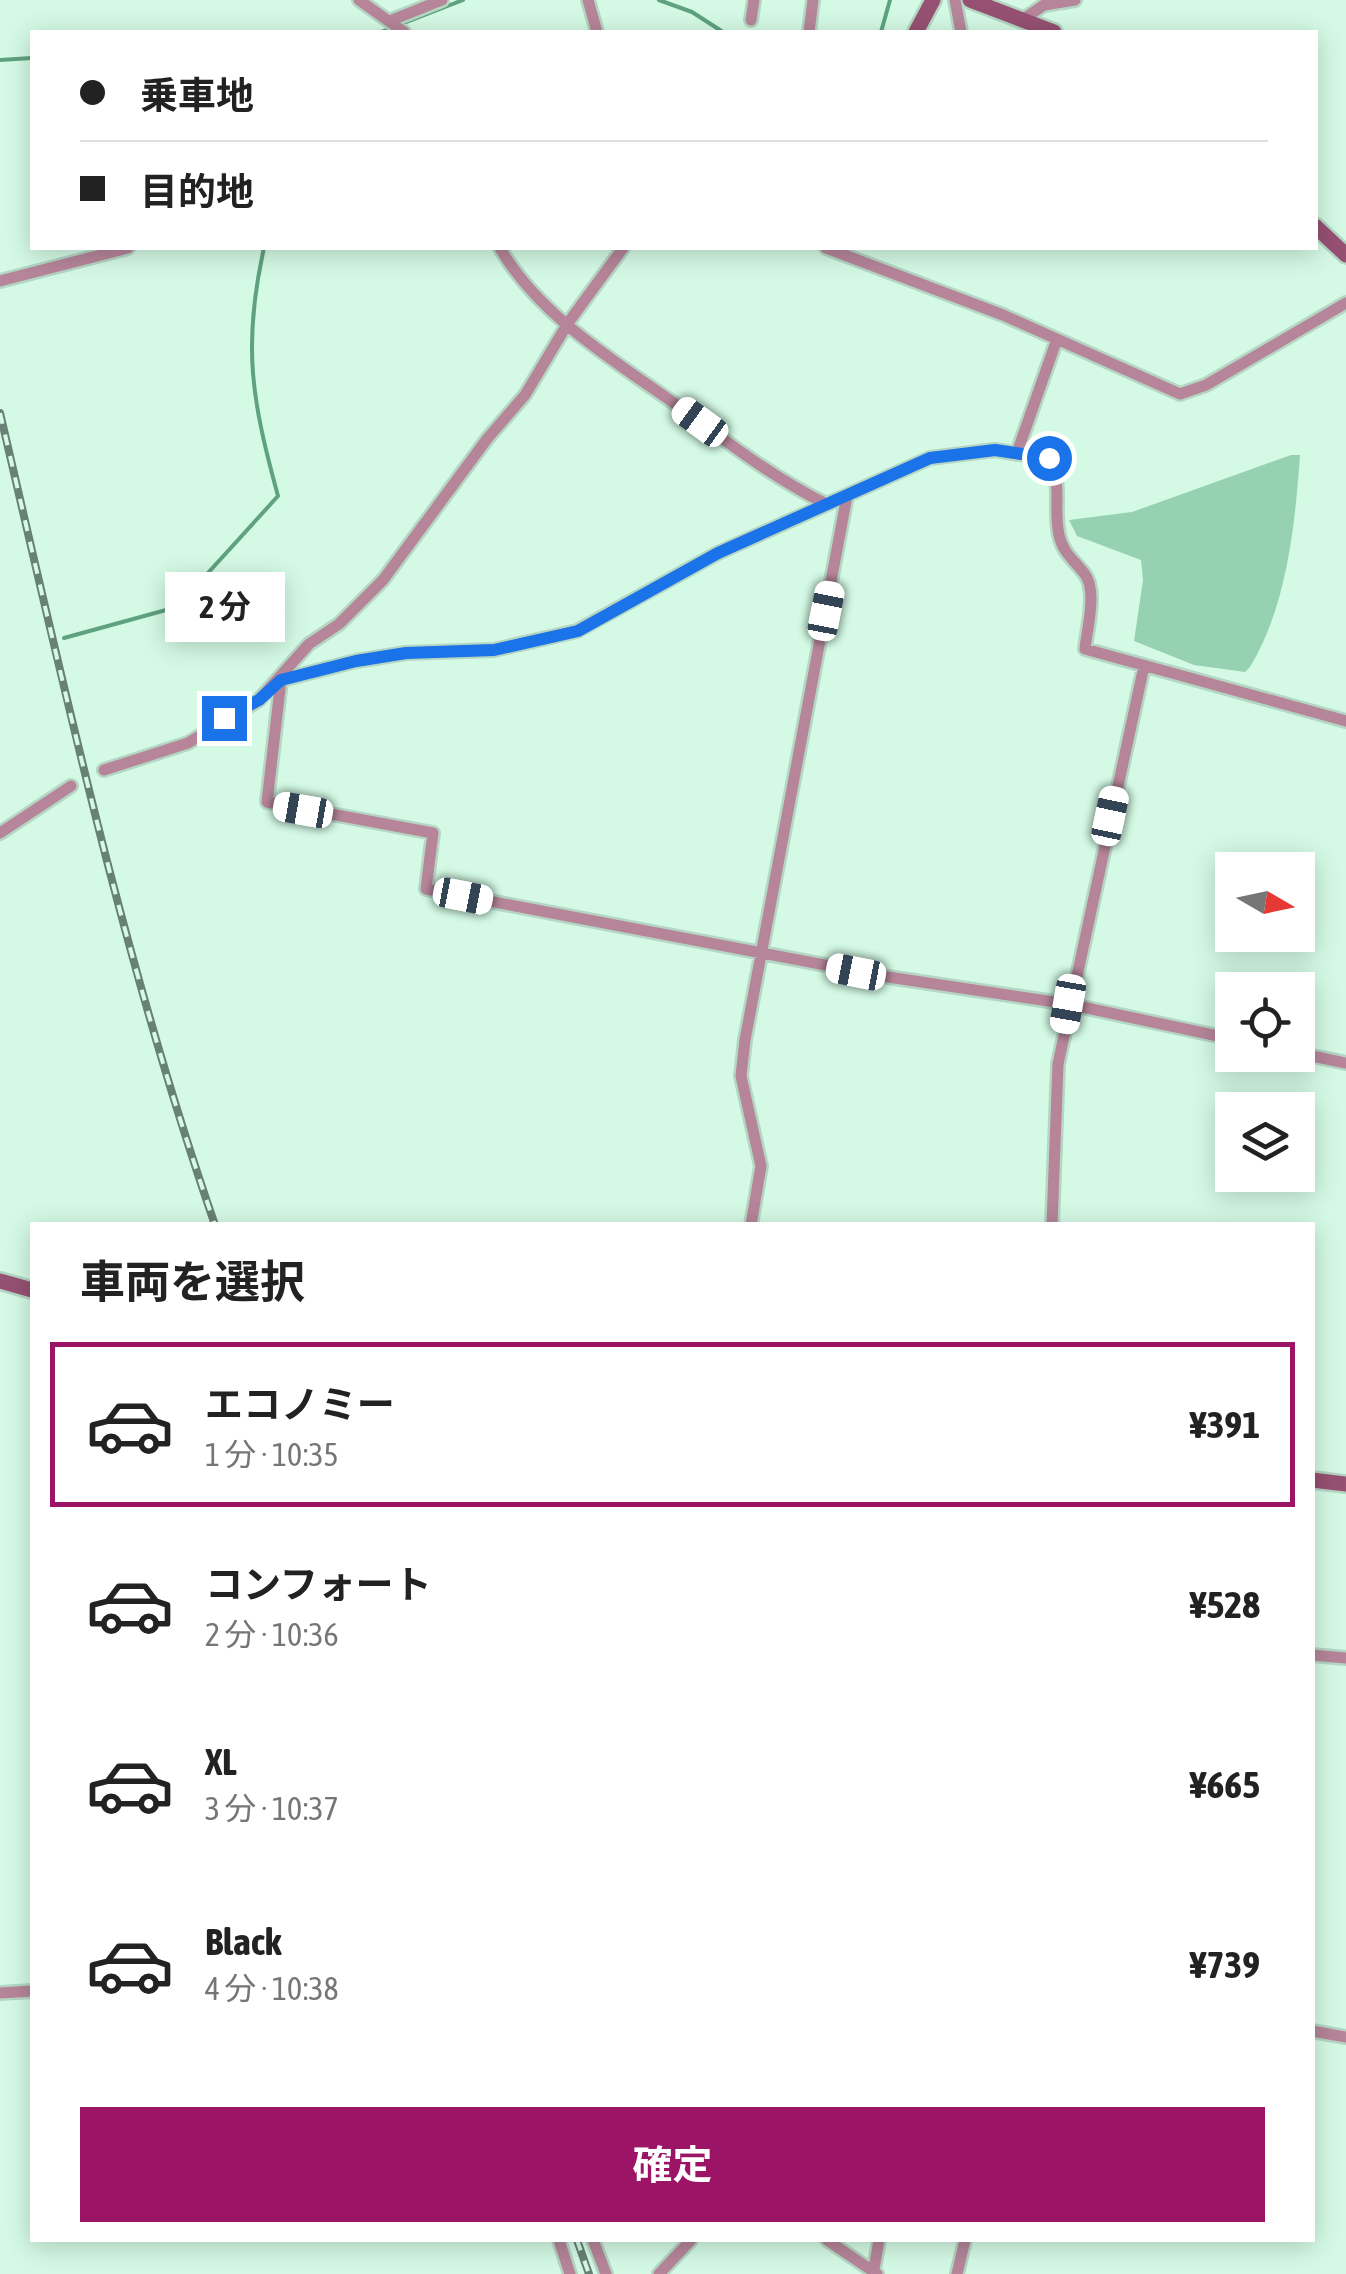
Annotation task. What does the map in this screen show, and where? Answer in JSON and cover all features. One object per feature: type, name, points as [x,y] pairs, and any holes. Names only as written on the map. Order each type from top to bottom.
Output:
[{"type":"street","points":[[359,0],[402,30]]},
{"type":"street","points":[[392,20],[442,0]]},
{"type":"street","points":[[588,0],[597,30]]},
{"type":"street","points":[[751,20],[754,0]]},
{"type":"street","points":[[808,30],[813,0]]},
{"type":"street","points":[[917,30],[933,0]]},
{"type":"street","points":[[955,0],[961,30]]},
{"type":"street","points":[[970,0],[1050,30]]},
{"type":"street","points":[[1025,18],[1044,5],[1075,0]]},
{"type":"street","points":[[1318,229],[1346,255]]},
{"type":"street","points":[[0,281],[120,250]]},
{"type":"street","points":[[501,250],[531,292],[568,323],[764,470],[826,504]]},
{"type":"street","points":[[104,770],[188,743],[259,700],[281,680],[309,644],[339,624],[383,580],[487,438],[525,396],[568,323],[621,250]]},
{"type":"street","points":[[831,250],[1056,339],[1180,394],[1206,385],[1346,304]]},
{"type":"street","points":[[1018,450],[1056,339]]},
{"type":"street","points":[[281,680],[356,661],[406,653],[494,650],[578,631],[718,553],[930,458],[1018,450],[1049,458],[1057,474],[1058,534],[1068,558],[1087,575],[1090,597],[1086,649],[1346,721]]},
{"type":"street","points":[[751,1222],[760,1166],[740,1076],[847,496]]},
{"type":"street","points":[[1052,1222],[1058,1064],[1144,666]]},
{"type":"street","points":[[281,680],[265,798],[270,804],[433,833],[426,889],[760,954],[1068,1004],[1215,1035]]},
{"type":"street","points":[[0,834],[71,786]]},
{"type":"street","points":[[1315,1056],[1346,1063]]},
{"type":"street","points":[[0,1281],[30,1289]]},
{"type":"street","points":[[1315,1480],[1346,1484]]},
{"type":"street","points":[[1315,1655],[1346,1658]]},
{"type":"street","points":[[0,1993],[30,1991]]},
{"type":"street","points":[[1315,2031],[1346,2036]]},
{"type":"street","points":[[559,2242],[570,2274]]},
{"type":"street","points":[[595,2242],[606,2274]]},
{"type":"street","points":[[659,2274],[688,2242]]},
{"type":"street","points":[[830,2242],[875,2272],[878,2242]]},
{"type":"street","points":[[957,2274],[965,2242]]},
{"type":"green space","points":[[1300,455],[1287,564],[1273,618],[1250,667],[1245,672],[1194,665],[1134,641],[1143,580],[1141,560],[1077,536],[1069,520],[1132,512]]},
{"type":"waterway","points":[[386,30],[463,0]]},
{"type":"waterway","points":[[659,0],[692,12],[720,30]]},
{"type":"waterway","points":[[882,30],[890,0]]},
{"type":"waterway","points":[[0,60],[30,58]]},
{"type":"waterway","points":[[64,638],[177,607],[278,496],[253,373],[253,315],[264,250]]},
{"type":"railway","points":[[0,413],[123,923],[214,1222]]},
{"type":"railway","points":[[578,2242],[589,2274]]},
{"type":"route","points":[[224,718],[259,700],[281,680],[356,661],[406,653],[494,650],[578,631],[718,553],[930,458],[962,452],[1018,450],[1049,458]]}]
